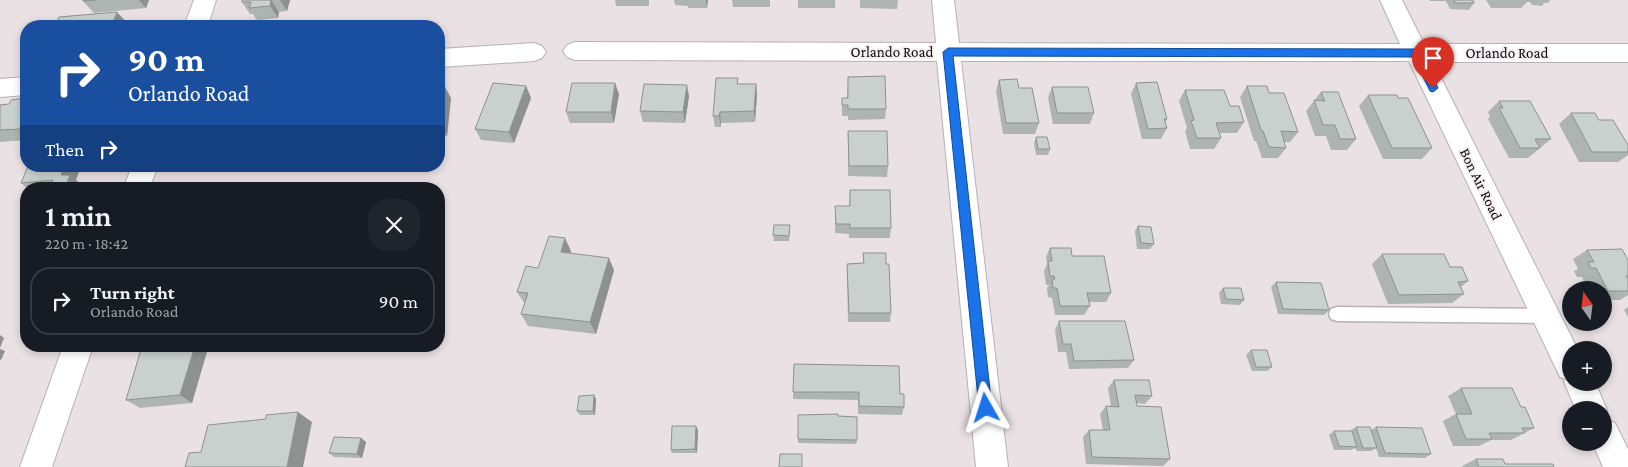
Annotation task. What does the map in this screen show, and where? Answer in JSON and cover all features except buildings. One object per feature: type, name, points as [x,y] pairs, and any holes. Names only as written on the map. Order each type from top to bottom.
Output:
[{"type":"street","points":[[198,20],[205,0]]},
{"type":"street","points":[[943,0],[992,467]]},
{"type":"street","name":"Bon Air Road","points":[[1391,0],[1562,349]]},
{"type":"street","name":"Orlando Road","points":[[575,51],[1628,53]]},
{"type":"street","points":[[445,58],[534,52]]},
{"type":"street","points":[[0,88],[20,86]]},
{"type":"street","points":[[36,467],[76,352]]},
{"type":"street","points":[[1612,450],[1620,467]]},
{"type":"lane","points":[[1337,314],[1546,316]]},
{"type":"route","points":[[986,408],[948,52],[1416,53],[1433,88]]}]
